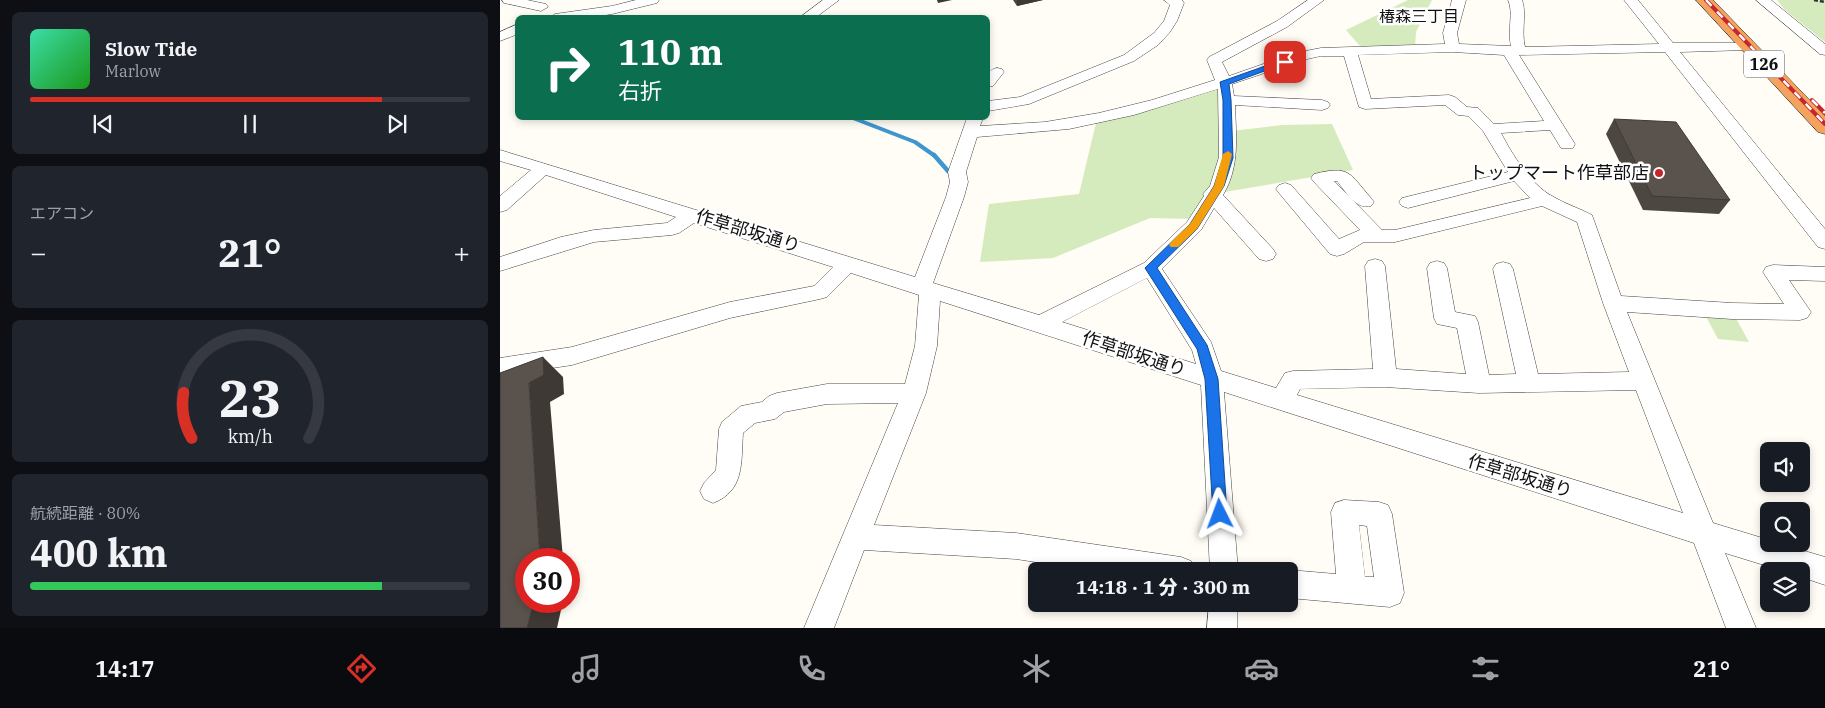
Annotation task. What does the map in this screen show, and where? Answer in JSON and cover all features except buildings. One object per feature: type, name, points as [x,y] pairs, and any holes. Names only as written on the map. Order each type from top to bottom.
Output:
[{"type":"highway","name":"126","points":[[1704,0],[1825,128]]},
{"type":"highway","name":"126","points":[[1719,0],[1825,108]]},
{"type":"street","points":[[514,0],[543,9]]},
{"type":"street","points":[[576,15],[612,10],[652,0]]},
{"type":"street","points":[[810,15],[832,0]]},
{"type":"street","points":[[990,106],[1023,101],[1143,50],[1166,30],[1172,21],[1177,3],[1171,0]]},
{"type":"street","points":[[1040,324],[1151,268],[1194,226],[1212,194],[1219,186],[1228,158],[1226,91],[1214,60],[1282,24],[1317,0]]},
{"type":"street","points":[[1453,48],[1450,32],[1459,0]]},
{"type":"street","points":[[1515,0],[1518,6],[1514,51],[1567,144]]},
{"type":"street","points":[[1631,0],[1825,242]]},
{"type":"street","points":[[1763,0],[1825,51]]},
{"type":"street","points":[[612,10],[632,15]]},
{"type":"street","points":[[500,37],[515,30]]},
{"type":"street","points":[[819,628],[914,393],[926,346],[926,288],[955,197],[959,182],[957,172],[973,124],[1049,127],[1090,120],[1226,91],[1300,56],[1321,52],[1453,48],[1514,51],[1747,46]]},
{"type":"street","points":[[1350,51],[1365,104],[1448,100],[1464,112],[1472,112],[1490,129],[1502,151],[1532,190],[1545,200],[1585,219],[1612,303],[1741,628]]},
{"type":"street","points":[[1226,91],[1322,105]]},
{"type":"street","points":[[1490,129],[1555,125]]},
{"type":"street","name":"作草部坂通り","points":[[500,155],[693,214],[1825,571]]},
{"type":"street","points":[[500,206],[544,168]]},
{"type":"street","points":[[1408,202],[1520,174]]},
{"type":"street","points":[[1365,202],[1341,175],[1320,178],[1377,236]]},
{"type":"street","points":[[1285,189],[1337,249],[1361,236],[1395,236],[1545,200]]},
{"type":"street","points":[[1212,194],[1266,254]]},
{"type":"street","points":[[500,264],[568,242],[594,236],[672,229],[693,214]]},
{"type":"street","points":[[504,373],[572,356],[730,310],[820,292],[849,263]]},
{"type":"street","points":[[1375,266],[1385,378]]},
{"type":"street","points":[[1151,268],[1203,348],[1212,379],[1223,562]]},
{"type":"street","points":[[1437,268],[1445,318],[1467,322],[1479,384]]},
{"type":"street","points":[[1503,269],[1530,383]]},
{"type":"street","points":[[1612,303],[1732,311],[1800,312],[1773,272],[1825,274]]},
{"type":"street","points":[[1282,400],[1294,380],[1385,378],[1479,384],[1642,381]]},
{"type":"street","points":[[713,491],[728,475],[731,429],[749,413],[767,412],[777,404],[827,394],[914,393]]},
{"type":"street","points":[[856,537],[1016,546],[1122,562]]},
{"type":"street","points":[[1298,585],[1352,589]]},
{"type":"street","points":[[1222,628],[1223,612]]},
{"type":"path","points":[[1814,0],[1825,2]]},
{"type":"green space","points":[[1408,0],[1432,0],[1416,32],[1415,48],[1369,49],[1359,45],[1346,30]]},
{"type":"green space","points":[[1777,0],[1825,0],[1825,42],[1785,10]]},
{"type":"green space","points":[[1218,86],[1224,132],[1282,125],[1332,124],[1353,170],[1213,194],[1195,219],[1150,218],[1053,258],[980,262],[989,204],[1079,194],[1096,123]]},
{"type":"green space","points":[[1703,311],[1733,313],[1749,342],[1718,339]]},
{"type":"waterway","points":[[858,120],[915,142],[935,156]]},
{"type":"waterway","points":[[935,156],[948,171]]},
{"type":"railway","points":[[1706,0],[1825,124]]},
{"type":"railway","points":[[1812,100],[1825,113]]},
{"type":"slow traffic","points":[[1174,245],[1194,226],[1212,194],[1219,186],[1228,154]]},
{"type":"place","name":"トップマート作草部店","points":[[1659,173]]},
{"type":"district","name":"椿森三丁目","points":[[1419,16]]},
{"type":"route","points":[[1220,514],[1212,379],[1203,348],[1151,268],[1194,226],[1212,194],[1219,186],[1228,158],[1227,100],[1224,82],[1285,62]]}]
